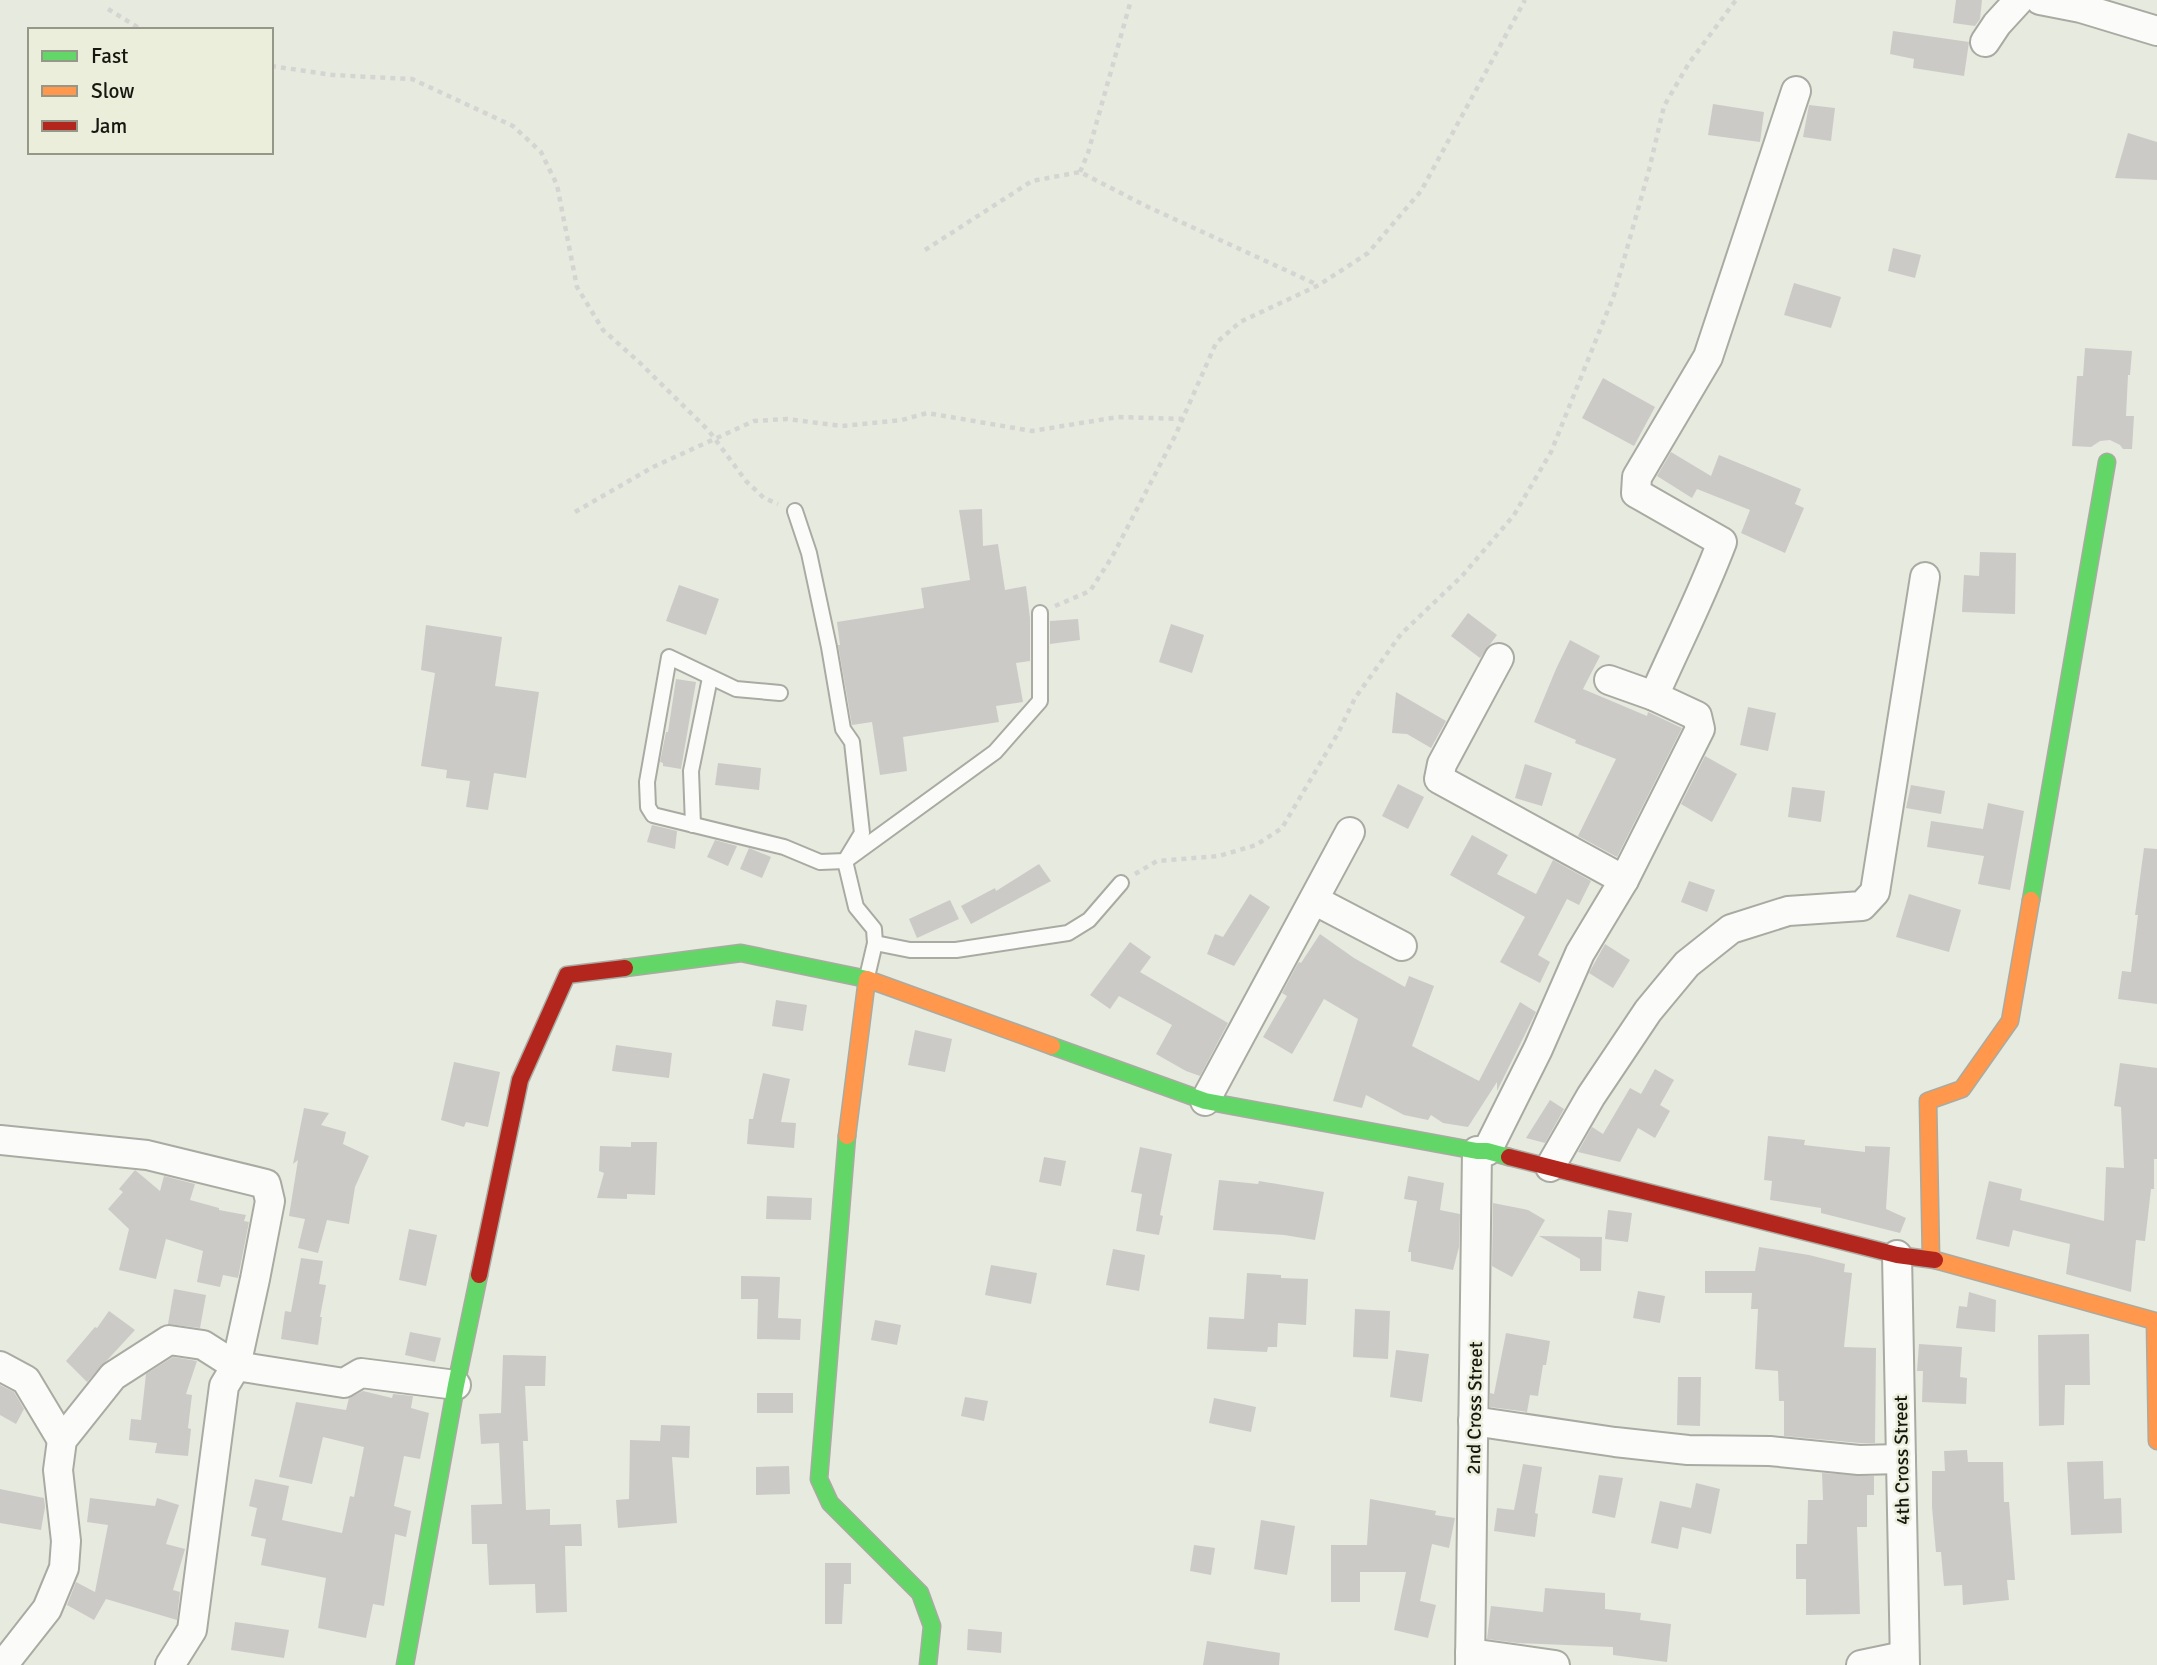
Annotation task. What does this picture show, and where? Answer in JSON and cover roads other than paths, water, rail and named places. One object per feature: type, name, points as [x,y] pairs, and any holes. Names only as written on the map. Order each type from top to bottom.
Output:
[{"type":"street","points":[[1985,42],[2019,0]]},
{"type":"street","points":[[2040,0],[2081,8],[2157,31]]},
{"type":"street","points":[[1654,696],[1677,642],[1702,594],[1722,542],[1636,493],[1637,477],[1708,356],[1796,91]]},
{"type":"street","points":[[1931,1259],[1928,1101],[1962,1089],[2010,1021],[2107,461]]},
{"type":"street","points":[[1550,1167],[1591,1096],[1648,1012],[1686,964],[1731,929],[1788,911],[1862,906],[1875,892],[1925,577]]},
{"type":"street","points":[[1499,658],[1442,764],[1440,779],[1624,880]]},
{"type":"street","points":[[1482,1151],[1538,1049],[1580,953],[1624,880],[1700,729],[1697,716],[1654,696],[1609,680]]},
{"type":"street","points":[[1205,1101],[1350,832]]},
{"type":"street","points":[[1314,900],[1402,946]]},
{"type":"street","points":[[405,1665],[456,1385],[520,1080],[567,975],[741,953],[866,978],[1205,1101],[1482,1151],[1897,1255],[1931,1259],[2156,1315],[2157,1441]]},
{"type":"street","points":[[866,978],[850,1105],[819,1479],[830,1503],[920,1593],[932,1626],[928,1665]]},
{"type":"street","points":[[0,1140],[147,1155],[266,1184],[270,1202],[236,1366],[224,1386],[192,1630],[170,1665]]},
{"type":"street","name":"2nd Cross Street","points":[[1470,1659],[1473,1421],[1482,1151]]},
{"type":"street","name":"4th Cross Street","points":[[1897,1255],[1905,1660]]},
{"type":"street","points":[[3,1665],[47,1609],[64,1568],[66,1541],[58,1470],[62,1440],[113,1376],[169,1340],[203,1345],[236,1366],[344,1383],[361,1373],[456,1385]]},
{"type":"street","points":[[0,1366],[26,1380],[62,1440]]},
{"type":"street","points":[[1473,1421],[1615,1443],[1688,1450],[1770,1451],[1859,1460],[1901,1459]]},
{"type":"street","points":[[1470,1659],[1555,1665]]},
{"type":"street","points":[[1861,1665],[1905,1660]]},
{"type":"lane","points":[[794,511],[812,567],[843,729],[852,742],[862,833],[845,861],[856,907],[874,929],[875,943],[866,978]]},
{"type":"lane","points":[[780,693],[736,689],[669,657],[647,782],[648,807],[653,815],[784,847],[820,862],[845,861],[995,752],[1040,701],[1040,613]]},
{"type":"lane","points":[[693,825],[691,771],[710,678]]},
{"type":"lane","points":[[875,943],[910,950],[956,950],[1068,933],[1089,920],[1121,883]]}]
